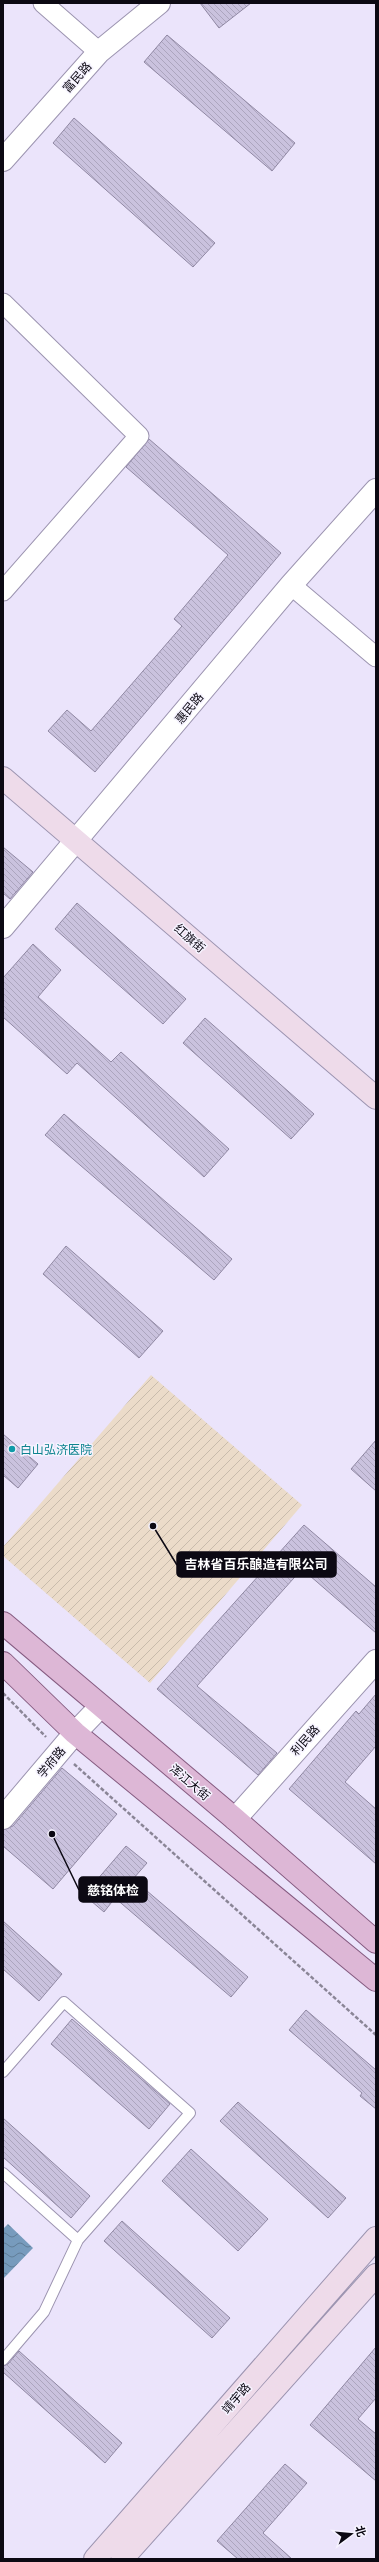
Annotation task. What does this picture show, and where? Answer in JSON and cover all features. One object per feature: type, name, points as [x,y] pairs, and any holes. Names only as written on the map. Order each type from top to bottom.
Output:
[{"type":"main road","name":"红旗街","points":[[3,778],[374,1094]]},
{"type":"main road","name":"浑江大街","points":[[3,1623],[100,1707],[235,1819],[376,1942]]},
{"type":"main road","points":[[3,1663],[75,1733],[376,1980]]},
{"type":"main road","name":"靖宇路","points":[[95,2559],[376,2238]]},
{"type":"main road","name":"靖宇路","points":[[122,2559],[376,2275]]},
{"type":"street","points":[[43,3],[99,52]]},
{"type":"street","name":"富民路","points":[[3,160],[99,52],[159,3]]},
{"type":"street","points":[[3,303],[139,436],[3,591]]},
{"type":"street","name":"惠民路","points":[[3,927],[77,841],[291,585],[376,490]]},
{"type":"street","points":[[291,585],[376,657]]},
{"type":"street","name":"利民路","points":[[235,1819],[376,1660]]},
{"type":"street","name":"学府路","points":[[3,1818],[75,1733],[100,1707]]},
{"type":"lane","points":[[3,2072],[64,2002],[190,2113],[78,2240],[44,2312],[3,2360]]},
{"type":"lane","points":[[3,2173],[78,2240]]},
{"type":"path","points":[[3,1693],[59,1752],[376,2035]]},
{"type":"shaded area","points":[[151,1375],[302,1505],[150,1683],[3,1556],[3,1547]]},
{"type":"water","points":[[8,2224],[33,2248],[3,2279],[3,2229]]},
{"type":"building","points":[[200,3],[251,3],[219,28]]},
{"type":"building","points":[[167,35],[295,143],[272,171],[144,62]]},
{"type":"building","points":[[74,118],[215,243],[193,267],[53,143]]},
{"type":"building","points":[[149,439],[281,553],[95,772],[48,731],[67,710],[91,731],[182,626],[174,619],[228,555],[126,467]]},
{"type":"building","points":[[3,847],[33,872],[10,899],[3,893]]},
{"type":"building","points":[[77,903],[186,999],[163,1024],[55,929]]},
{"type":"building","points":[[33,944],[61,970],[38,997],[111,1062],[121,1052],[229,1149],[204,1177],[77,1063],[67,1074],[3,1017],[3,978]]},
{"type":"building","points":[[205,1018],[314,1114],[291,1139],[183,1043]]},
{"type":"building","points":[[64,1114],[232,1259],[214,1280],[45,1135]]},
{"type":"building","points":[[66,1246],[163,1331],[139,1358],[43,1274]]},
{"type":"building","name":"白山弘济医院","points":[[3,1434],[38,1464],[18,1488],[3,1475]]},
{"type":"building","points":[[376,1440],[376,1491],[351,1469]]},
{"type":"building","points":[[304,1525],[376,1587],[376,1633],[302,1569],[197,1686],[277,1753],[258,1775],[157,1689]]},
{"type":"building","points":[[376,1694],[376,1746],[345,1782],[376,1809],[376,1864],[289,1789],[356,1711],[359,1714]]},
{"type":"building","points":[[62,1768],[117,1814],[53,1889],[3,1846],[3,1830],[13,1826]]},
{"type":"building","points":[[126,1846],[147,1863],[133,1879],[248,1977],[231,1997],[115,1898],[104,1912],[84,1895]]},
{"type":"building","points":[[3,1921],[62,1974],[39,2001],[3,1969]]},
{"type":"building","points":[[306,2010],[376,2070],[376,2109],[360,2096],[362,2093],[289,2030]]},
{"type":"building","points":[[72,2019],[170,2104],[149,2129],[51,2044]]},
{"type":"building","points":[[238,2102],[346,2198],[328,2218],[220,2121]]},
{"type":"building","points":[[3,2118],[90,2196],[71,2218],[3,2157]]},
{"type":"building","points":[[191,2149],[268,2219],[238,2251],[162,2181]]},
{"type":"building","points":[[122,2221],[230,2318],[212,2338],[104,2241]]},
{"type":"building","points":[[376,2347],[376,2398],[358,2419],[376,2434],[376,2481],[310,2425]]},
{"type":"building","points":[[19,2351],[122,2443],[105,2463],[3,2372],[3,2366],[8,2364]]},
{"type":"building","points":[[285,2464],[307,2483],[263,2533],[292,2559],[238,2559],[217,2541]]},
{"type":"place","name":"白山弘济医院","points":[[12,1449]]},
{"type":"place","name":"吉林省百乐酿造有限公司","points":[[153,1526]]},
{"type":"place","name":"慈铭体检","points":[[52,1834]]}]
